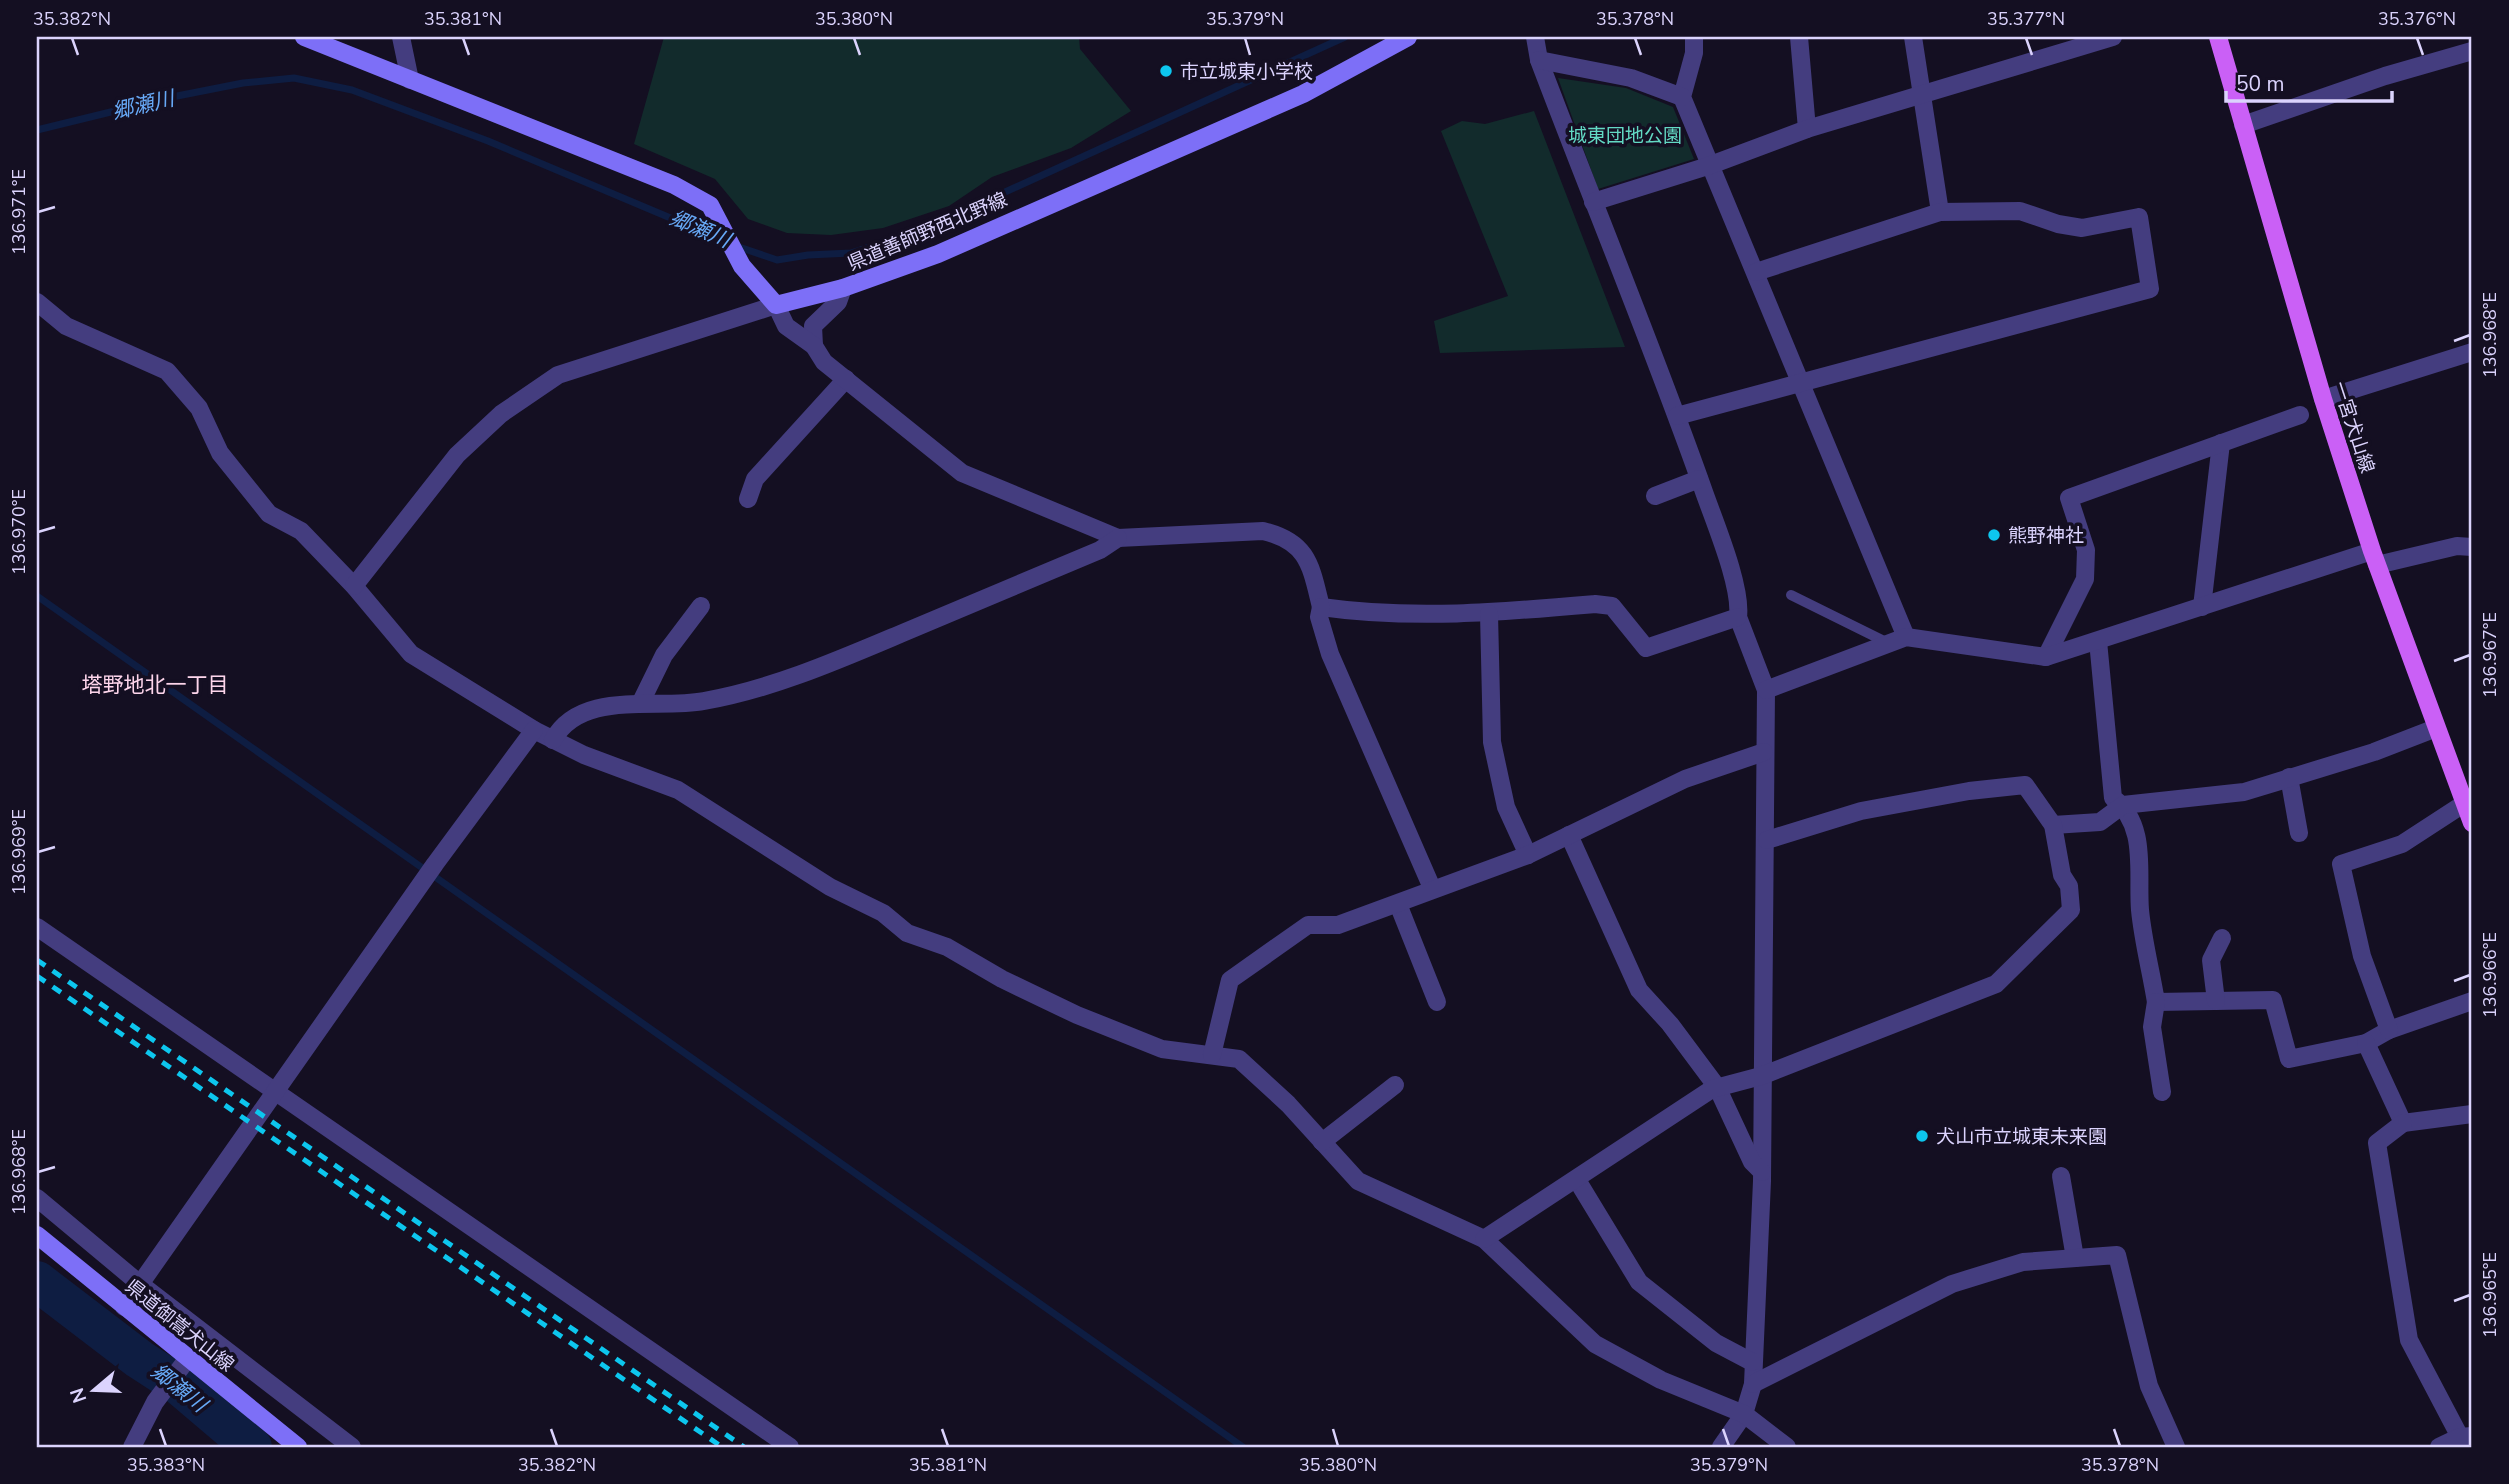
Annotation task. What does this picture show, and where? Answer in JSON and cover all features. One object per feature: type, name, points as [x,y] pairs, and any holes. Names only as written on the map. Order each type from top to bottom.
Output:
[{"type":"main road","points":[[304,37],[674,184],[710,205],[742,266],[776,305]]},
{"type":"main road","name":"県道善師野西北野線","points":[[776,305],[843,289],[938,254],[1303,94],[1408,37]]},
{"type":"main road","name":"一宮犬山線","points":[[2218,37],[2323,399],[2374,558],[2470,813]]},
{"type":"main road","name":"県道御嵩犬山線","points":[[37,1235],[124,1307],[183,1364],[298,1447]]},
{"type":"street","points":[[401,37],[410,79]]},
{"type":"street","points":[[1535,37],[1539,60],[1677,416],[1740,605],[1738,617],[1766,690],[1767,839],[1761,1076],[1762,1172],[1753,1384],[1744,1414],[1721,1447]]},
{"type":"street","points":[[1694,37],[1682,97],[1708,166],[1756,272],[1800,386],[1906,637]]},
{"type":"street","points":[[1799,37],[1807,129]]},
{"type":"street","points":[[1913,37],[1925,95],[1940,212]]},
{"type":"street","points":[[1593,202],[1708,166],[1807,129],[2113,37]]},
{"type":"street","points":[[2243,125],[2385,76],[2472,51]]},
{"type":"street","points":[[1539,60],[1631,78],[1682,97]]},
{"type":"street","points":[[1677,416],[1800,386],[2150,289],[2139,217],[2082,228],[2058,224],[2020,211],[1940,212],[1756,272]]},
{"type":"street","points":[[814,346],[813,326],[838,302],[843,289]]},
{"type":"street","points":[[37,302],[66,326],[167,371],[199,408],[220,453],[269,514],[300,531],[354,586],[411,654],[553,740],[584,755],[678,790],[830,887],[883,913],[907,933],[947,947],[1027,991],[1162,1049],[1239,1059],[1358,1181],[1484,1239],[1595,1344],[1661,1380],[1744,1414],[1787,1447]]},
{"type":"street","points":[[354,586],[457,454],[501,414],[558,375],[776,305],[786,326],[814,346],[824,362],[962,473],[1118,538],[1263,531],[1283,536],[1309,560],[1321,607],[1319,617],[1330,654],[1432,888]]},
{"type":"street","points":[[2323,399],[2472,352]]},
{"type":"street","points":[[748,499],[755,479],[846,379]]},
{"type":"street","points":[[2046,657],[2085,579],[2086,550],[2069,498],[2300,415]]},
{"type":"street","points":[[2202,607],[2221,443]]},
{"type":"street","points":[[1655,496],[1699,479]]},
{"type":"street","points":[[553,740],[562,723],[601,708],[641,702],[703,702],[828,665],[1100,550],[1118,538]]},
{"type":"street","points":[[1766,690],[1886,642],[1906,637],[2046,657],[2202,607],[2374,558],[2457,546],[2472,547]]},
{"type":"street","points":[[641,702],[664,654],[701,606]]},
{"type":"street","points":[[1321,607],[1371,614],[1489,614],[1612,606],[1646,648],[1738,617]]},
{"type":"street","points":[[1489,614],[1492,742],[1506,807],[1528,855]]},
{"type":"street","points":[[2098,641],[2113,798],[2123,806],[2141,850],[2140,909],[2156,1002],[2152,1027],[2162,1091]]},
{"type":"street","points":[[2053,825],[2100,822],[2123,806],[2244,792],[2374,752],[2437,728]]},
{"type":"street","points":[[124,1307],[435,864],[534,730]]},
{"type":"street","points":[[1212,1055],[1230,980],[1308,925],[1338,925],[1398,904],[1432,888],[1528,855],[1685,779],[1765,752]]},
{"type":"street","points":[[2289,777],[2299,834]]},
{"type":"street","points":[[1484,1239],[1717,1087],[1761,1076],[1996,984],[2071,911],[2069,887],[2062,875],[2053,825],[2025,785],[2010,785],[1861,811],[1767,839]]},
{"type":"street","points":[[2389,1030],[2362,956],[2340,864],[2402,844],[2470,813]]},
{"type":"street","points":[[1569,835],[1639,990],[1670,1024],[1717,1087],[1752,1162],[1762,1172]]},
{"type":"street","points":[[1398,904],[1437,1002]]},
{"type":"street","points":[[37,927],[790,1447]]},
{"type":"street","points":[[2216,1001],[2211,960],[2222,938]]},
{"type":"street","points":[[2156,1002],[2273,1000],[2288,1059],[2366,1043],[2389,1030],[2472,1001]]},
{"type":"street","points":[[2366,1043],[2403,1123]]},
{"type":"street","points":[[1322,1142],[1395,1085]]},
{"type":"street","points":[[2439,1447],[2466,1437],[2409,1340],[2377,1143],[2403,1123],[2472,1114]]},
{"type":"street","points":[[2061,1176],[2075,1258]]},
{"type":"street","points":[[1577,1180],[1639,1282],[1716,1343],[1752,1362]]},
{"type":"street","points":[[37,1198],[141,1284],[352,1447]]},
{"type":"street","points":[[1753,1384],[1952,1284],[2023,1262],[2117,1255],[2149,1385],[2176,1447]]},
{"type":"street","points":[[132,1447],[155,1402],[183,1364]]},
{"type":"lane","points":[[1791,595],[1886,642]]},
{"type":"green space","points":[[664,37],[1079,37],[1080,49],[1131,111],[1071,148],[992,177],[949,206],[883,228],[831,235],[787,233],[748,219],[715,179],[634,144]]},
{"type":"green space","name":"城東団地公園","points":[[1558,78],[1626,88],[1673,107],[1694,159],[1598,189]]},
{"type":"green space","points":[[1534,111],[1625,347],[1440,353],[1434,321],[1508,296],[1441,131],[1462,121],[1485,124]]},
{"type":"waterway","name":"郷瀬川","points":[[736,246],[777,260],[851,253],[924,229],[1345,37]]},
{"type":"waterway","name":"郷瀬川","points":[[37,130],[172,97],[243,83],[294,78],[352,90],[488,141],[725,241]]},
{"type":"waterway","points":[[37,596],[1243,1447]]},
{"type":"waterway","name":"郷瀬川","points":[[37,1281],[139,1359],[179,1385],[252,1447]]},
{"type":"railway","points":[[37,960],[744,1447]]},
{"type":"railway","points":[[37,976],[722,1447]]},
{"type":"place","name":"市立城東小学校","points":[[1166,71]]},
{"type":"place","name":"熊野神社","points":[[1994,535]]},
{"type":"place","name":"犬山市立城東未来園","points":[[1922,1136]]},
{"type":"district","name":"塔野地北一丁目","points":[[155,685]]}]
